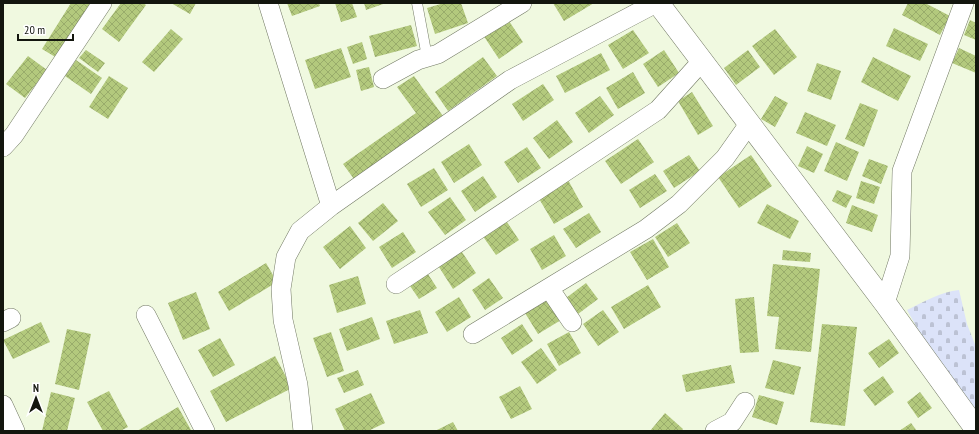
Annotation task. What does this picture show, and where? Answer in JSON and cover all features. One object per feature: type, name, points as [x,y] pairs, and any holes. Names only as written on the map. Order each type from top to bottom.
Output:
[{"type":"street","points":[[3,147],[14,135],[102,3]]},
{"type":"street","points":[[268,3],[331,206]]},
{"type":"street","points":[[383,79],[418,60],[438,54],[522,3]]},
{"type":"street","points":[[303,431],[298,385],[283,320],[281,289],[286,256],[300,231],[331,206],[510,80],[657,3],[884,303],[976,429]]},
{"type":"street","points":[[884,303],[900,256],[902,171],[964,3]]},
{"type":"street","points":[[396,284],[658,110],[702,61]]},
{"type":"street","points":[[473,334],[646,228],[679,204],[720,164],[749,124]]},
{"type":"street","points":[[549,288],[572,322]]},
{"type":"street","points":[[146,315],[205,431]]},
{"type":"street","points":[[715,431],[732,422],[745,402]]},
{"type":"street","points":[[3,405],[15,431]]},
{"type":"lane","points":[[417,3],[428,57]]},
{"type":"green space","points":[[959,290],[967,324],[976,347],[976,419],[933,356],[907,310],[939,295]]},
{"type":"building","points":[[71,3],[91,3],[57,58],[42,49]]},
{"type":"building","points":[[121,3],[143,3],[146,5],[119,42],[102,29]]},
{"type":"building","points":[[171,3],[196,3],[190,14]]},
{"type":"building","points":[[287,3],[319,3],[320,6],[292,16]]},
{"type":"building","points":[[335,3],[352,3],[357,17],[341,22]]},
{"type":"building","points":[[364,3],[386,3],[366,10]]},
{"type":"building","points":[[444,3],[461,3],[468,23],[435,34],[427,8]]},
{"type":"building","points":[[553,3],[594,3],[564,21]]},
{"type":"building","points":[[908,3],[925,3],[950,16],[940,35],[902,15]]},
{"type":"building","points":[[507,18],[523,42],[499,59],[483,35]]},
{"type":"building","points":[[970,20],[976,23],[976,40],[964,35]]},
{"type":"building","points":[[411,25],[417,46],[375,57],[369,36]]},
{"type":"building","points":[[894,28],[928,44],[920,61],[886,46]]},
{"type":"building","points":[[171,29],[183,39],[154,72],[142,62]]},
{"type":"building","points":[[775,29],[797,57],[774,75],[752,46]]},
{"type":"building","points":[[633,30],[649,53],[623,69],[608,45]]},
{"type":"building","points":[[362,42],[367,59],[353,64],[347,47]]},
{"type":"building","points":[[341,48],[351,77],[315,89],[305,60]]},
{"type":"building","points":[[959,48],[976,56],[976,73],[952,63]]},
{"type":"building","points":[[86,50],[105,63],[98,72],[79,58]]},
{"type":"building","points":[[664,50],[679,73],[658,87],[643,64]]},
{"type":"building","points":[[748,50],[760,67],[736,85],[724,68]]},
{"type":"building","points":[[601,53],[610,70],[565,93],[556,76]]},
{"type":"building","points":[[28,56],[47,70],[25,98],[6,84]]},
{"type":"building","points":[[483,57],[497,76],[448,111],[435,92]]},
{"type":"building","points":[[873,57],[911,76],[898,101],[861,82]]},
{"type":"building","points":[[76,60],[102,78],[91,94],[65,76]]},
{"type":"building","points":[[817,63],[841,71],[831,100],[807,91]]},
{"type":"building","points":[[369,67],[374,87],[361,91],[356,70]]},
{"type":"building","points":[[633,72],[645,93],[618,109],[606,88]]},
{"type":"building","points":[[109,76],[128,88],[108,119],[89,107]]},
{"type":"building","points":[[414,76],[443,116],[354,179],[343,164],[416,113],[397,87]]},
{"type":"building","points":[[543,84],[554,100],[523,121],[512,104]]},
{"type":"building","points":[[692,92],[713,126],[698,135],[678,101]]},
{"type":"building","points":[[600,96],[614,115],[589,133],[575,113]]},
{"type":"building","points":[[775,96],[788,103],[775,127],[761,119]]},
{"type":"building","points":[[860,103],[878,110],[864,147],[845,139]]},
{"type":"building","points":[[805,112],[836,125],[827,146],[796,133]]},
{"type":"building","points":[[557,120],[573,142],[549,159],[533,138]]},
{"type":"building","points":[[638,139],[654,162],[621,184],[605,161]]},
{"type":"building","points":[[836,142],[859,152],[847,181],[824,171]]},
{"type":"building","points":[[469,144],[482,165],[454,183],[441,162]]},
{"type":"building","points":[[807,146],[823,154],[814,173],[798,166]]},
{"type":"building","points":[[527,147],[541,168],[518,183],[504,162]]},
{"type":"building","points":[[689,155],[700,171],[674,188],[663,171]]},
{"type":"building","points":[[751,155],[772,186],[739,208],[718,177]]},
{"type":"building","points":[[869,159],[888,166],[881,184],[862,176]]},
{"type":"building","points":[[434,168],[448,190],[421,207],[407,184]]},
{"type":"building","points":[[655,174],[667,191],[640,208],[629,190]]},
{"type":"building","points":[[483,176],[497,197],[475,212],[461,191]]},
{"type":"building","points":[[568,180],[583,207],[554,224],[538,197]]},
{"type":"building","points":[[861,181],[880,187],[874,204],[856,198]]},
{"type":"building","points":[[837,190],[852,196],[846,208],[832,201]]},
{"type":"building","points":[[450,197],[466,220],[445,235],[428,212]]},
{"type":"building","points":[[383,203],[398,221],[373,241],[358,223]]},
{"type":"building","points":[[767,204],[799,221],[790,239],[757,223]]},
{"type":"building","points":[[852,205],[878,215],[872,232],[846,223]]},
{"type":"building","points":[[589,213],[601,232],[576,248],[563,229]]},
{"type":"building","points":[[505,219],[519,240],[496,255],[482,235]]},
{"type":"building","points":[[677,223],[690,243],[668,257],[655,237]]},
{"type":"building","points":[[350,226],[366,248],[340,269],[323,247]]},
{"type":"building","points":[[403,232],[416,252],[392,268],[379,247]]},
{"type":"building","points":[[554,235],[566,256],[542,270],[530,249]]},
{"type":"building","points":[[653,239],[669,267],[647,280],[630,252]]},
{"type":"building","points":[[460,249],[476,273],[453,289],[437,264]]},
{"type":"building","points":[[783,250],[811,253],[810,262],[782,260]]},
{"type":"building","points":[[266,263],[277,282],[229,311],[218,292]]},
{"type":"building","points":[[773,264],[820,269],[811,352],[775,349],[779,317],[767,316]]},
{"type":"building","points":[[426,271],[437,288],[419,299],[408,283]]},
{"type":"building","points":[[358,276],[366,304],[337,313],[329,285]]},
{"type":"building","points":[[489,278],[503,298],[485,310],[472,290]]},
{"type":"building","points":[[586,283],[598,299],[578,314],[566,298]]},
{"type":"building","points":[[648,285],[661,307],[624,329],[611,307]]},
{"type":"building","points":[[196,292],[210,329],[183,340],[168,303]]},
{"type":"building","points":[[459,297],[471,317],[447,332],[435,312]]},
{"type":"building","points":[[754,297],[759,352],[740,353],[735,299]]},
{"type":"building","points":[[548,299],[561,320],[538,334],[525,313]]},
{"type":"building","points":[[420,310],[428,333],[394,344],[386,321]]},
{"type":"building","points":[[603,310],[619,332],[598,346],[583,324]]},
{"type":"building","points":[[372,317],[380,339],[347,351],[339,329]]},
{"type":"building","points":[[41,322],[50,342],[13,359],[3,340]]},
{"type":"building","points":[[522,324],[533,341],[512,355],[501,338]]},
{"type":"building","points":[[822,324],[857,327],[845,426],[810,422]]},
{"type":"building","points":[[67,329],[91,334],[79,390],[55,384]]},
{"type":"building","points":[[331,332],[344,371],[327,377],[313,338]]},
{"type":"building","points":[[569,332],[581,353],[559,366],[547,344]]},
{"type":"building","points":[[220,338],[235,365],[213,377],[198,350]]},
{"type":"building","points":[[889,339],[899,353],[879,368],[868,353]]},
{"type":"building","points":[[541,348],[557,370],[537,384],[521,362]]},
{"type":"building","points":[[275,356],[292,388],[226,422],[210,391]]},
{"type":"building","points":[[773,360],[801,367],[794,395],[765,388]]},
{"type":"building","points":[[731,365],[735,383],[686,392],[682,375]]},
{"type":"building","points":[[358,370],[364,385],[344,393],[337,378]]},
{"type":"building","points":[[883,376],[894,392],[875,406],[863,390]]},
{"type":"building","points":[[520,386],[532,409],[511,419],[499,397]]},
{"type":"building","points":[[109,391],[128,427],[120,431],[103,431],[87,402]]},
{"type":"building","points":[[51,392],[75,398],[67,431],[42,431]]},
{"type":"building","points":[[920,392],[932,408],[918,418],[907,402]]},
{"type":"building","points":[[371,393],[385,423],[368,431],[345,431],[335,409]]},
{"type":"building","points":[[759,395],[784,402],[777,425],[752,417]]},
{"type":"building","points":[[178,407],[191,430],[137,431]]},
{"type":"building","points":[[665,413],[683,429],[681,431],[650,431]]},
{"type":"building","points":[[453,422],[458,431],[435,431]]},
{"type":"building","points":[[911,423],[917,431],[899,431]]}]
